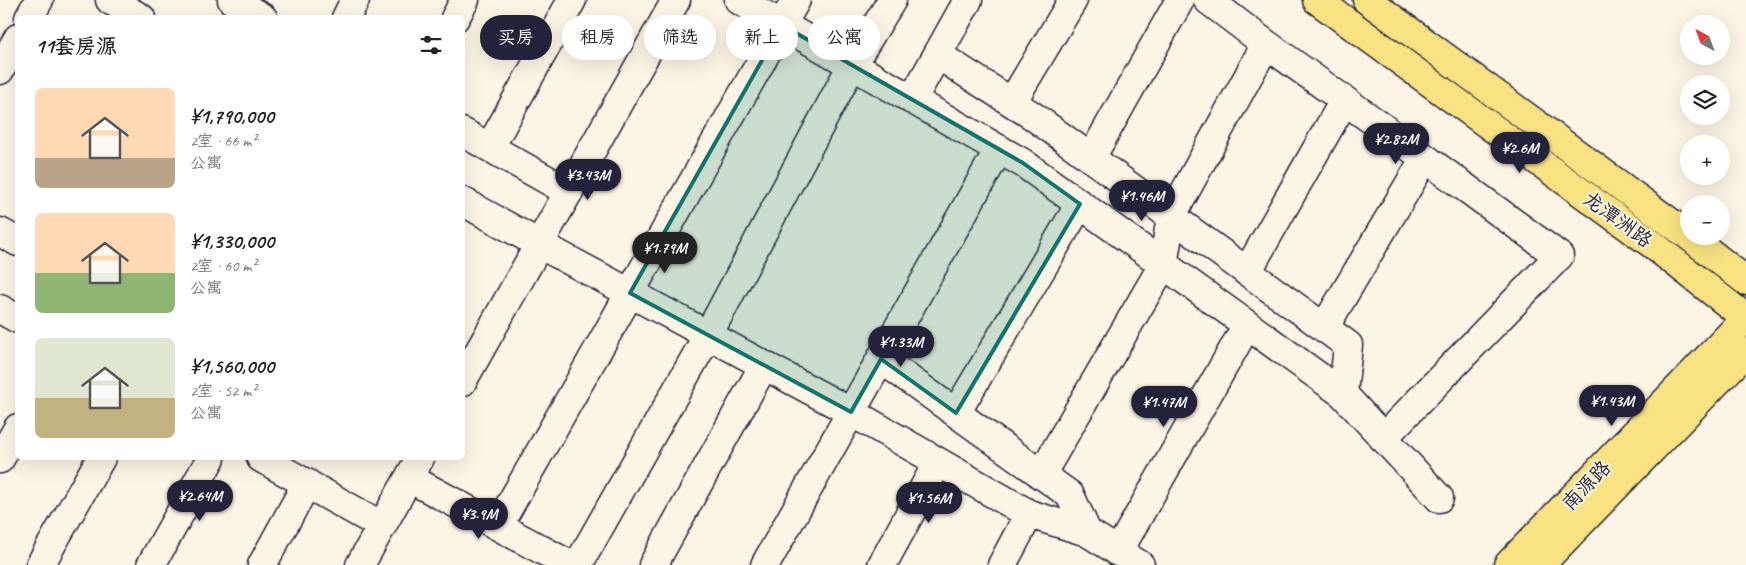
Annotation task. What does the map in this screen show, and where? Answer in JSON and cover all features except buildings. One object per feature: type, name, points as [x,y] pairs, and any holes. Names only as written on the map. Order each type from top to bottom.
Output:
[{"type":"main road","name":"龙潭洲路","points":[[1317,0],[1652,244],[1746,318]]},
{"type":"main road","name":"龙潭洲路","points":[[1367,0],[1680,229]]},
{"type":"main road","name":"龙潭洲路","points":[[1700,245],[1746,281]]},
{"type":"main road","name":"南源路","points":[[1508,565],[1746,318]]},
{"type":"main road","name":"南源路","points":[[1540,565],[1746,352]]},
{"type":"street","points":[[31,15],[39,0]]},
{"type":"street","points":[[110,0],[135,15]]},
{"type":"street","points":[[348,15],[356,0]]},
{"type":"street","points":[[457,15],[465,0]]},
{"type":"street","points":[[490,147],[572,0]]},
{"type":"street","points":[[465,377],[676,0]]},
{"type":"street","points":[[739,0],[765,15]]},
{"type":"street","points":[[788,15],[796,0]]},
{"type":"street","points":[[578,565],[708,335],[852,65],[892,0]]},
{"type":"street","points":[[912,100],[968,0]]},
{"type":"street","points":[[1012,102],[1073,0]]},
{"type":"street","points":[[1091,158],[1180,0]]},
{"type":"street","points":[[1208,0],[1559,256],[1383,438]]},
{"type":"street","points":[[798,34],[1023,163],[1080,204],[1342,394],[1439,498]]},
{"type":"street","points":[[0,70],[15,43]]},
{"type":"street","points":[[1041,475],[1163,265],[1170,217],[1266,44]]},
{"type":"street","points":[[938,55],[1012,102],[1348,345],[1342,394]]},
{"type":"street","points":[[498,526],[762,60]]},
{"type":"street","points":[[1247,272],[1344,101]]},
{"type":"street","points":[[465,134],[569,192]]},
{"type":"street","points":[[765,565],[999,150]]},
{"type":"street","points":[[1324,328],[1425,158]]},
{"type":"street","points":[[465,203],[851,412],[1029,514],[1087,532],[1127,560],[1247,325]]},
{"type":"street","points":[[956,413],[1080,204]]},
{"type":"street","points":[[0,308],[15,316]]},
{"type":"street","points":[[881,359],[1070,495],[1087,532]]},
{"type":"street","points":[[653,565],[764,365]]},
{"type":"street","points":[[0,459],[15,433]]},
{"type":"street","points":[[40,565],[100,460]]},
{"type":"street","points":[[151,565],[210,460]]},
{"type":"street","points":[[266,460],[382,526]]},
{"type":"street","points":[[882,565],[938,462]]},
{"type":"street","points":[[360,565],[382,526],[409,465],[498,526],[570,565]]},
{"type":"street","points":[[262,565],[307,483]]},
{"type":"street","points":[[1002,565],[1029,514]]},
{"type":"highlighted area","points":[[782,25],[1023,163],[1080,204],[956,413],[881,359],[851,412],[630,293]]}]
